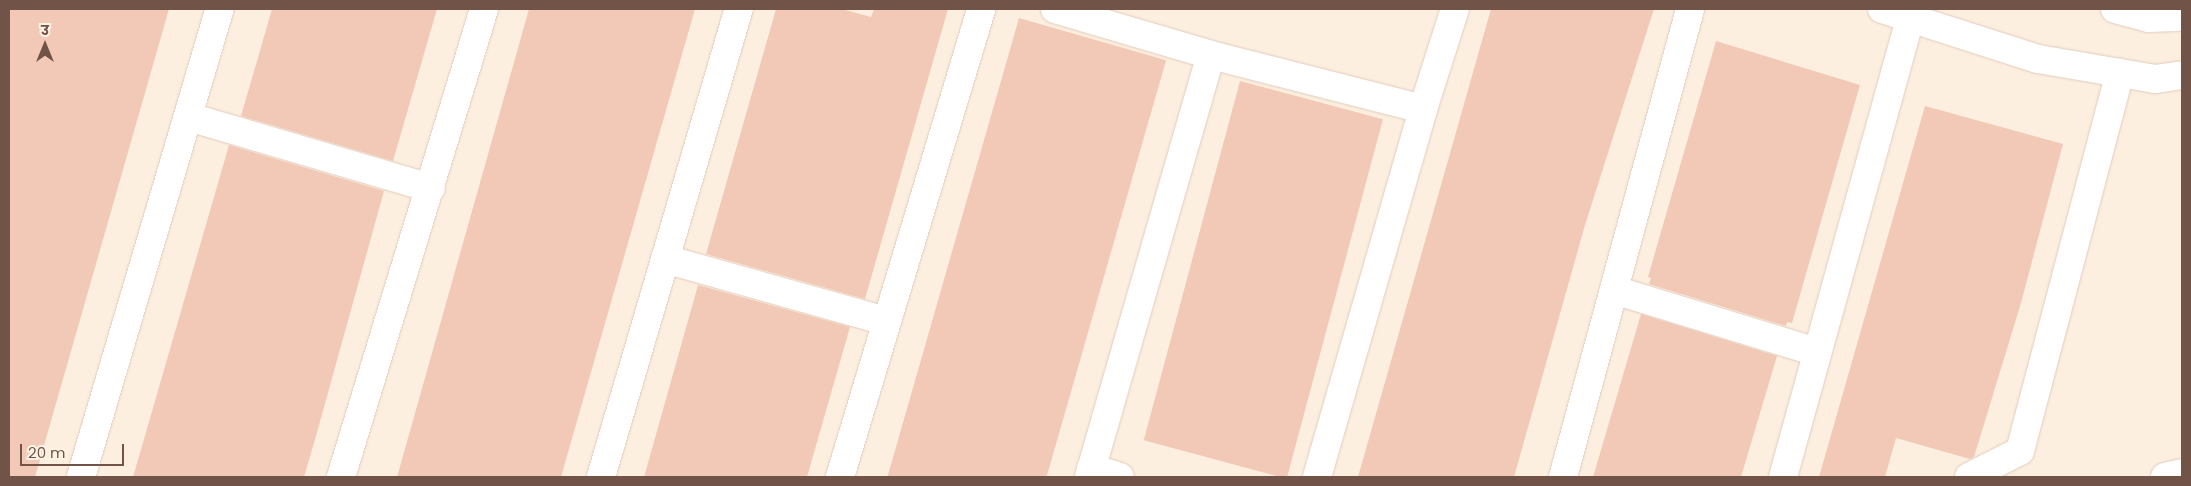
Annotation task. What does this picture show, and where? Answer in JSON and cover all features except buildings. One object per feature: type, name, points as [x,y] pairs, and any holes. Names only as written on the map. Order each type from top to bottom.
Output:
[{"type":"street","points":[[81,477],[220,9]]},
{"type":"street","points":[[341,477],[431,188],[484,9]]},
{"type":"street","points":[[601,477],[739,9]]},
{"type":"street","points":[[840,477],[981,9]]},
{"type":"street","points":[[1055,9],[1211,55],[1423,109]]},
{"type":"street","points":[[1317,477],[1423,109],[1455,9]]},
{"type":"street","points":[[1563,477],[1690,9]]},
{"type":"street","points":[[1882,9],[2038,59],[2155,80],[2182,75]]},
{"type":"street","points":[[2115,9],[2148,18],[2182,17]]},
{"type":"street","points":[[1782,477],[1910,18]]},
{"type":"street","points":[[1120,477],[1090,473],[1211,55]]},
{"type":"street","points":[[1969,477],[2020,451],[2120,73]]},
{"type":"street","points":[[189,117],[431,188]]},
{"type":"street","points":[[665,259],[886,321]]},
{"type":"street","points":[[1614,290],[1817,352]]},
{"type":"street","points":[[2164,477],[2182,473]]}]
